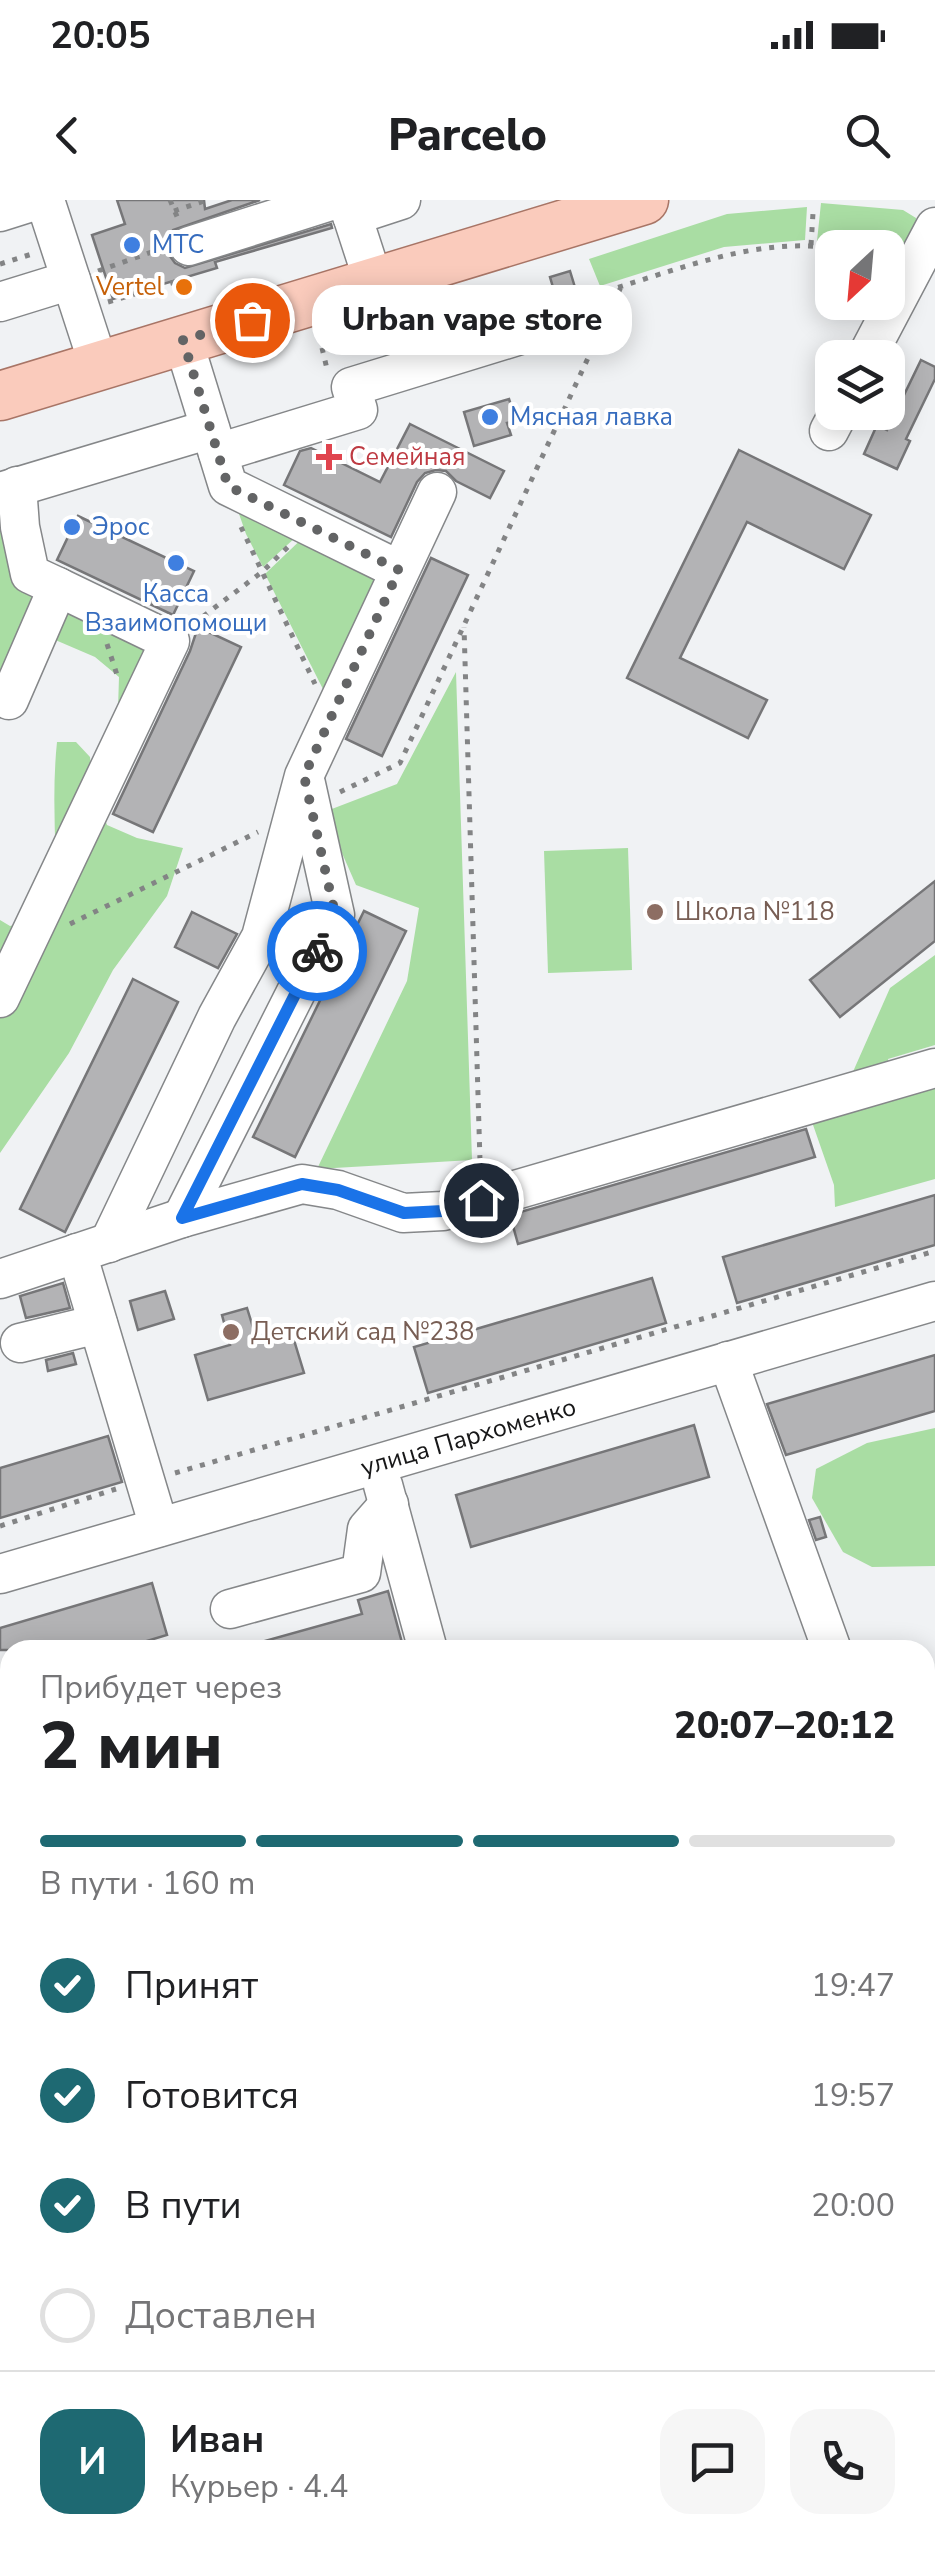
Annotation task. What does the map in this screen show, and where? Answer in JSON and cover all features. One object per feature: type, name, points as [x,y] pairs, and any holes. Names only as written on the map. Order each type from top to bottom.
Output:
[{"type":"main road","points":[[0,396],[374,283],[615,204]]},
{"type":"street","points":[[0,212],[42,200],[99,366]]},
{"type":"street","points":[[189,246],[344,205],[401,200]]},
{"type":"street","points":[[344,205],[374,283]]},
{"type":"street","points":[[875,340],[935,227]]},
{"type":"street","points":[[0,302],[71,280]]},
{"type":"street","points":[[0,998],[170,641],[30,574],[8,489],[219,456],[358,410],[351,387],[530,332]]},
{"type":"street","points":[[183,340],[219,456],[310,526],[399,570]]},
{"type":"street","points":[[159,1528],[98,1324],[93,1248],[260,937],[304,776],[437,492]]},
{"type":"street","points":[[10,700],[58,587]]},
{"type":"street","points":[[182,1218],[335,914],[304,776]]},
{"type":"street","points":[[0,1279],[182,1218],[302,1184],[338,1190],[404,1213],[443,1211],[935,1068]]},
{"type":"street","name":"улица Пархоменко","points":[[0,1574],[935,1301]]},
{"type":"street","points":[[20,1343],[98,1324]]},
{"type":"street","points":[[728,1361],[828,1640]]},
{"type":"street","points":[[378,1464],[425,1640]]},
{"type":"street","points":[[230,1609],[361,1572],[367,1529],[388,1504]]},
{"type":"path","points":[[174,211],[207,200]]},
{"type":"path","points":[[810,245],[813,214]]},
{"type":"path","points":[[71,280],[176,243],[189,246]]},
{"type":"path","points":[[606,291],[732,255],[815,246]]},
{"type":"path","points":[[322,348],[328,374]]},
{"type":"path","points":[[219,456],[243,534],[331,717]]},
{"type":"path","points":[[170,641],[262,572],[310,526]]},
{"type":"path","points":[[94,604],[132,722]]},
{"type":"path","points":[[453,1176],[480,1161],[464,624]]},
{"type":"path","points":[[0,1526],[144,1480],[935,1250]]},
{"type":"green space","points":[[821,203],[903,210],[916,218],[918,232],[910,254],[905,253],[905,230],[818,230]]},
{"type":"green space","points":[[807,207],[805,240],[724,247],[600,286],[589,259],[727,214]]},
{"type":"green space","points":[[230,488],[307,527],[263,567]]},
{"type":"green space","points":[[0,513],[10,518],[19,541],[170,659],[118,709],[119,677],[95,657],[46,636],[0,691]]},
{"type":"green space","points":[[311,530],[392,573],[332,707],[265,574]]},
{"type":"green space","points":[[456,672],[472,1160],[317,1169],[407,981],[419,908],[356,885],[324,812],[397,784]]},
{"type":"green space","points":[[57,742],[76,742],[90,757],[93,786],[107,825],[137,838],[183,848],[167,896],[113,970],[69,1053],[0,1153],[0,920],[10,926],[57,914]]},
{"type":"green space","points":[[628,848],[632,970],[548,973],[544,851]]},
{"type":"green space","points":[[935,955],[935,1045],[888,1059],[893,1077],[848,1083],[890,988]]},
{"type":"green space","points":[[935,1087],[935,1179],[835,1207],[834,1185],[812,1122]]},
{"type":"green space","points":[[935,1428],[935,1566],[872,1567],[843,1552],[812,1498],[816,1469],[867,1443]]},
{"type":"building","points":[[117,200],[204,200],[205,209],[232,200],[260,200],[173,230],[167,240],[167,252],[185,268],[331,224],[332,228],[215,262],[217,268],[113,299],[92,235],[125,224]]},
{"type":"building","points":[[570,271],[577,294],[557,301],[550,277]]},
{"type":"building","points":[[921,360],[935,367],[935,379],[906,439],[910,441],[897,469],[864,454],[875,430],[905,430],[905,393]]},
{"type":"building","name":"Мясная лавка","points":[[509,399],[516,421],[507,423],[511,435],[474,446],[464,412]]},
{"type":"building","points":[[410,424],[504,471],[490,498],[456,481],[446,471],[425,473],[391,537],[284,485],[300,451],[311,448],[380,482]]},
{"type":"building","points":[[739,450],[871,515],[844,569],[747,522],[680,658],[767,700],[748,738],[627,678]]},
{"type":"building","points":[[78,516],[194,571],[173,615],[57,560]]},
{"type":"building","points":[[431,558],[468,575],[382,756],[346,739]]},
{"type":"building","points":[[198,627],[241,647],[153,832],[113,814]]},
{"type":"building","points":[[935,881],[935,941],[840,1017],[810,980]]},
{"type":"building","points":[[364,911],[406,931],[295,1157],[253,1137]]},
{"type":"building","points":[[192,912],[237,934],[218,968],[175,947]]},
{"type":"building","points":[[133,979],[178,1002],[65,1232],[20,1209]]},
{"type":"building","points":[[806,1129],[815,1157],[518,1244],[510,1215]]},
{"type":"building","points":[[935,1195],[935,1245],[737,1303],[723,1257]]},
{"type":"building","points":[[652,1278],[666,1323],[428,1393],[414,1347]]},
{"type":"building","points":[[63,1283],[70,1308],[26,1318],[20,1296]]},
{"type":"building","points":[[165,1291],[174,1319],[138,1330],[130,1301]]},
{"type":"building","points":[[247,1308],[256,1337],[290,1327],[304,1373],[208,1400],[195,1355],[230,1345],[222,1315]]},
{"type":"building","points":[[73,1353],[76,1364],[48,1371],[46,1360]]},
{"type":"building","points":[[935,1355],[935,1411],[786,1455],[767,1404]]},
{"type":"building","points":[[694,1425],[709,1477],[471,1547],[456,1495]]},
{"type":"building","points":[[108,1436],[122,1482],[0,1518],[0,1468]]},
{"type":"building","points":[[820,1517],[826,1537],[816,1540],[809,1520]]},
{"type":"building","points":[[152,1583],[167,1635],[150,1640],[0,1640],[0,1628]]},
{"type":"building","points":[[388,1591],[401,1640],[268,1640],[362,1614],[358,1600]]},
{"type":"way so far","points":[[252,320],[183,340],[228,486],[399,570],[304,776],[335,914],[317,951]]},
{"type":"place","name":"МТС","points":[[132,245]]},
{"type":"place","name":"Vertel","points":[[184,287]]},
{"type":"place","name":"Urban vape store","points":[[252,320]]},
{"type":"place","name":"Мясная лавка","points":[[490,417]]},
{"type":"place","name":"Семейная","points":[[329,457]]},
{"type":"place","name":"Эрос","points":[[72,527]]},
{"type":"place","name":"Касса Взаимопомощи","points":[[176,563]]},
{"type":"place","name":"Школа №118","points":[[655,912]]},
{"type":"place","name":"Детский сад №238","points":[[231,1332]]},
{"type":"route","points":[[317,951],[182,1218],[302,1184],[338,1190],[404,1213],[443,1211],[481,1200]]}]
